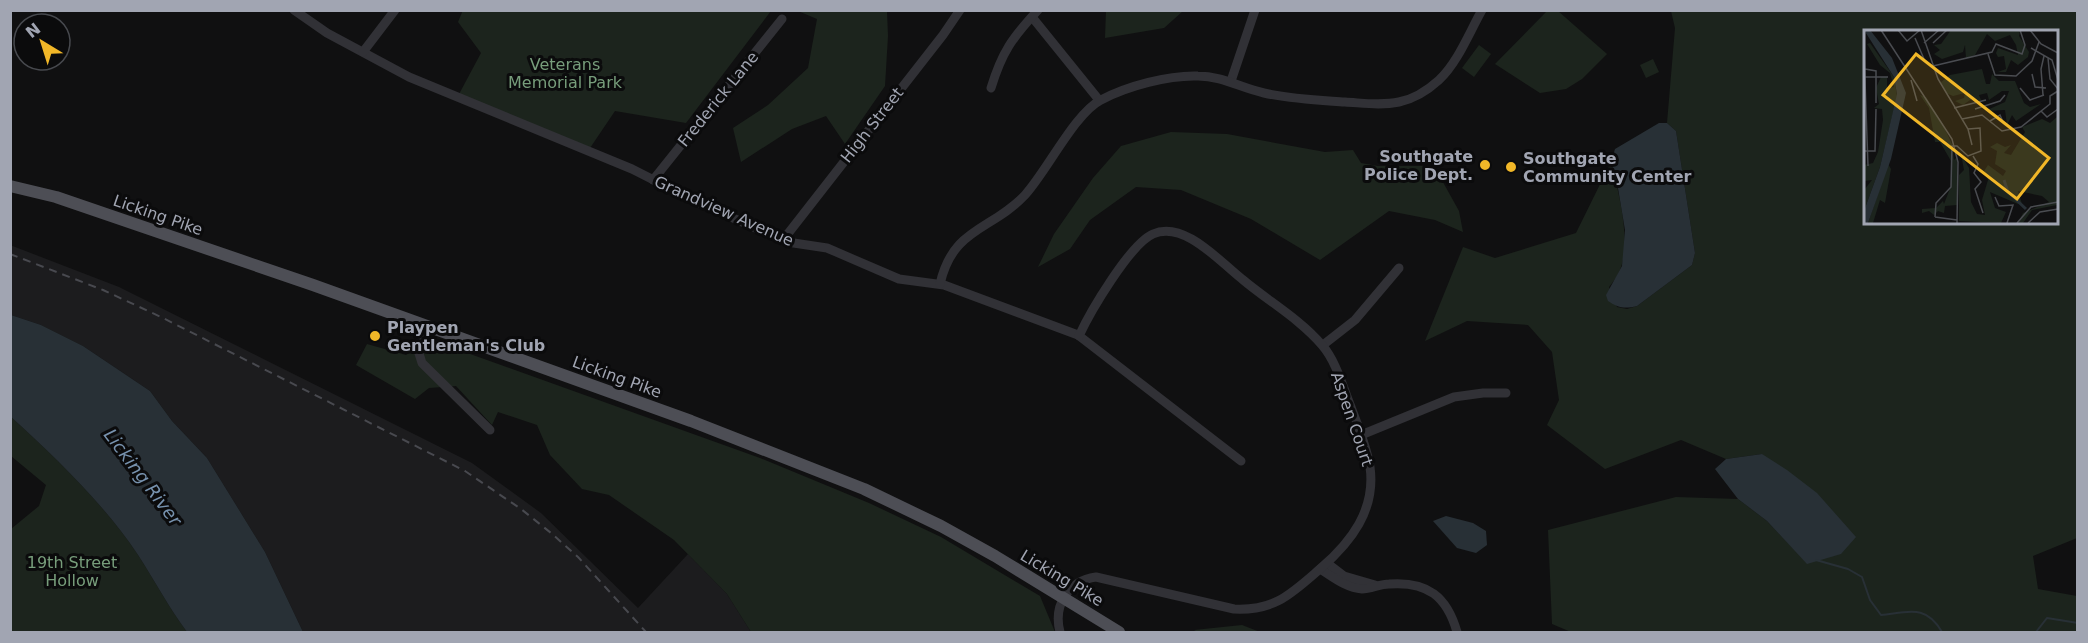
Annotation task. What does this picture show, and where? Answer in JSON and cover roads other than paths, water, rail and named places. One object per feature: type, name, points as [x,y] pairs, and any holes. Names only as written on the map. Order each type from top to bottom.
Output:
[{"type":"main road","name":"Licking Pike","points":[[10,186],[56,197],[303,282],[691,421],[864,489],[941,526],[995,556],[1119,633]]},
{"type":"street","name":"Grandview Avenue","points":[[294,10],[327,33],[410,77],[541,131],[783,240],[793,244],[827,248],[899,279],[940,284],[1079,336],[1241,460]]},
{"type":"street","points":[[363,52],[395,10]]},
{"type":"street","name":"High Street","points":[[783,240],[960,10]]},
{"type":"street","points":[[1231,81],[1256,10]]},
{"type":"street","points":[[940,284],[943,268],[955,247],[1007,210],[1025,194],[1075,125],[1099,100],[1114,93],[1184,76],[1231,81],[1263,93],[1292,98],[1395,103],[1412,98],[1438,80],[1482,10]]},
{"type":"street","points":[[991,88],[1008,44],[1035,14],[1099,100]]},
{"type":"street","name":"Frederick Lane","points":[[653,180],[782,19]]},
{"type":"street","name":"Aspen Court","points":[[1063,599],[1078,582],[1096,577],[1234,609],[1251,610],[1267,607],[1282,600],[1341,550],[1359,527],[1369,499],[1370,466],[1361,435],[1323,345],[1294,318],[1243,280],[1203,246],[1185,236],[1169,231],[1154,233],[1139,243],[1112,280],[1079,336]]},
{"type":"street","points":[[1323,345],[1355,320],[1399,268]]},
{"type":"street","points":[[426,327],[417,347],[422,363],[490,430]]},
{"type":"street","points":[[1361,435],[1454,397],[1506,393]]},
{"type":"street","points":[[1324,566],[1351,587],[1365,589],[1378,585],[1410,584],[1428,590],[1443,600],[1452,614],[1457,633]]},
{"type":"street","points":[[1060,633],[1057,620],[1063,599]]},
{"type":"water","points":[[1659,123],[1667,123],[1676,131],[1695,253],[1692,265],[1637,306],[1622,307],[1608,301],[1606,295],[1622,266],[1625,230],[1617,182],[1611,162],[1615,149]]},
{"type":"water","name":"Licking River","points":[[11,315],[41,325],[83,346],[150,391],[172,421],[207,458],[265,552],[303,632],[187,632],[125,536],[62,465],[11,417]]},
{"type":"water","points":[[1762,454],[1817,493],[1856,537],[1841,554],[1807,564],[1767,521],[1738,499],[1715,469],[1726,459]]},
{"type":"water","points":[[1446,516],[1473,523],[1486,531],[1487,545],[1476,553],[1457,548],[1433,521]]},
{"type":"waterway","points":[[1816,560],[1848,569],[1862,577],[1870,600],[1881,615],[1916,612],[1930,617],[1942,632]]},
{"type":"waterway","points":[[2036,632],[2047,618],[2078,623]]},
{"type":"railway","points":[[10,254],[103,290],[161,317],[465,471],[521,509],[578,557],[646,632]]},
{"type":"place","name":"Southgate Police Dept.","points":[[1485,165]]},
{"type":"place","name":"Southgate Community Center","points":[[1511,167]]},
{"type":"place","name":"Playpen Gentleman's Club","points":[[375,336]]},
{"type":"park label","name":"Veterans Memorial Park","points":[[565,73]]},
{"type":"park label","name":"19th Street Hollow","points":[[72,571]]}]
